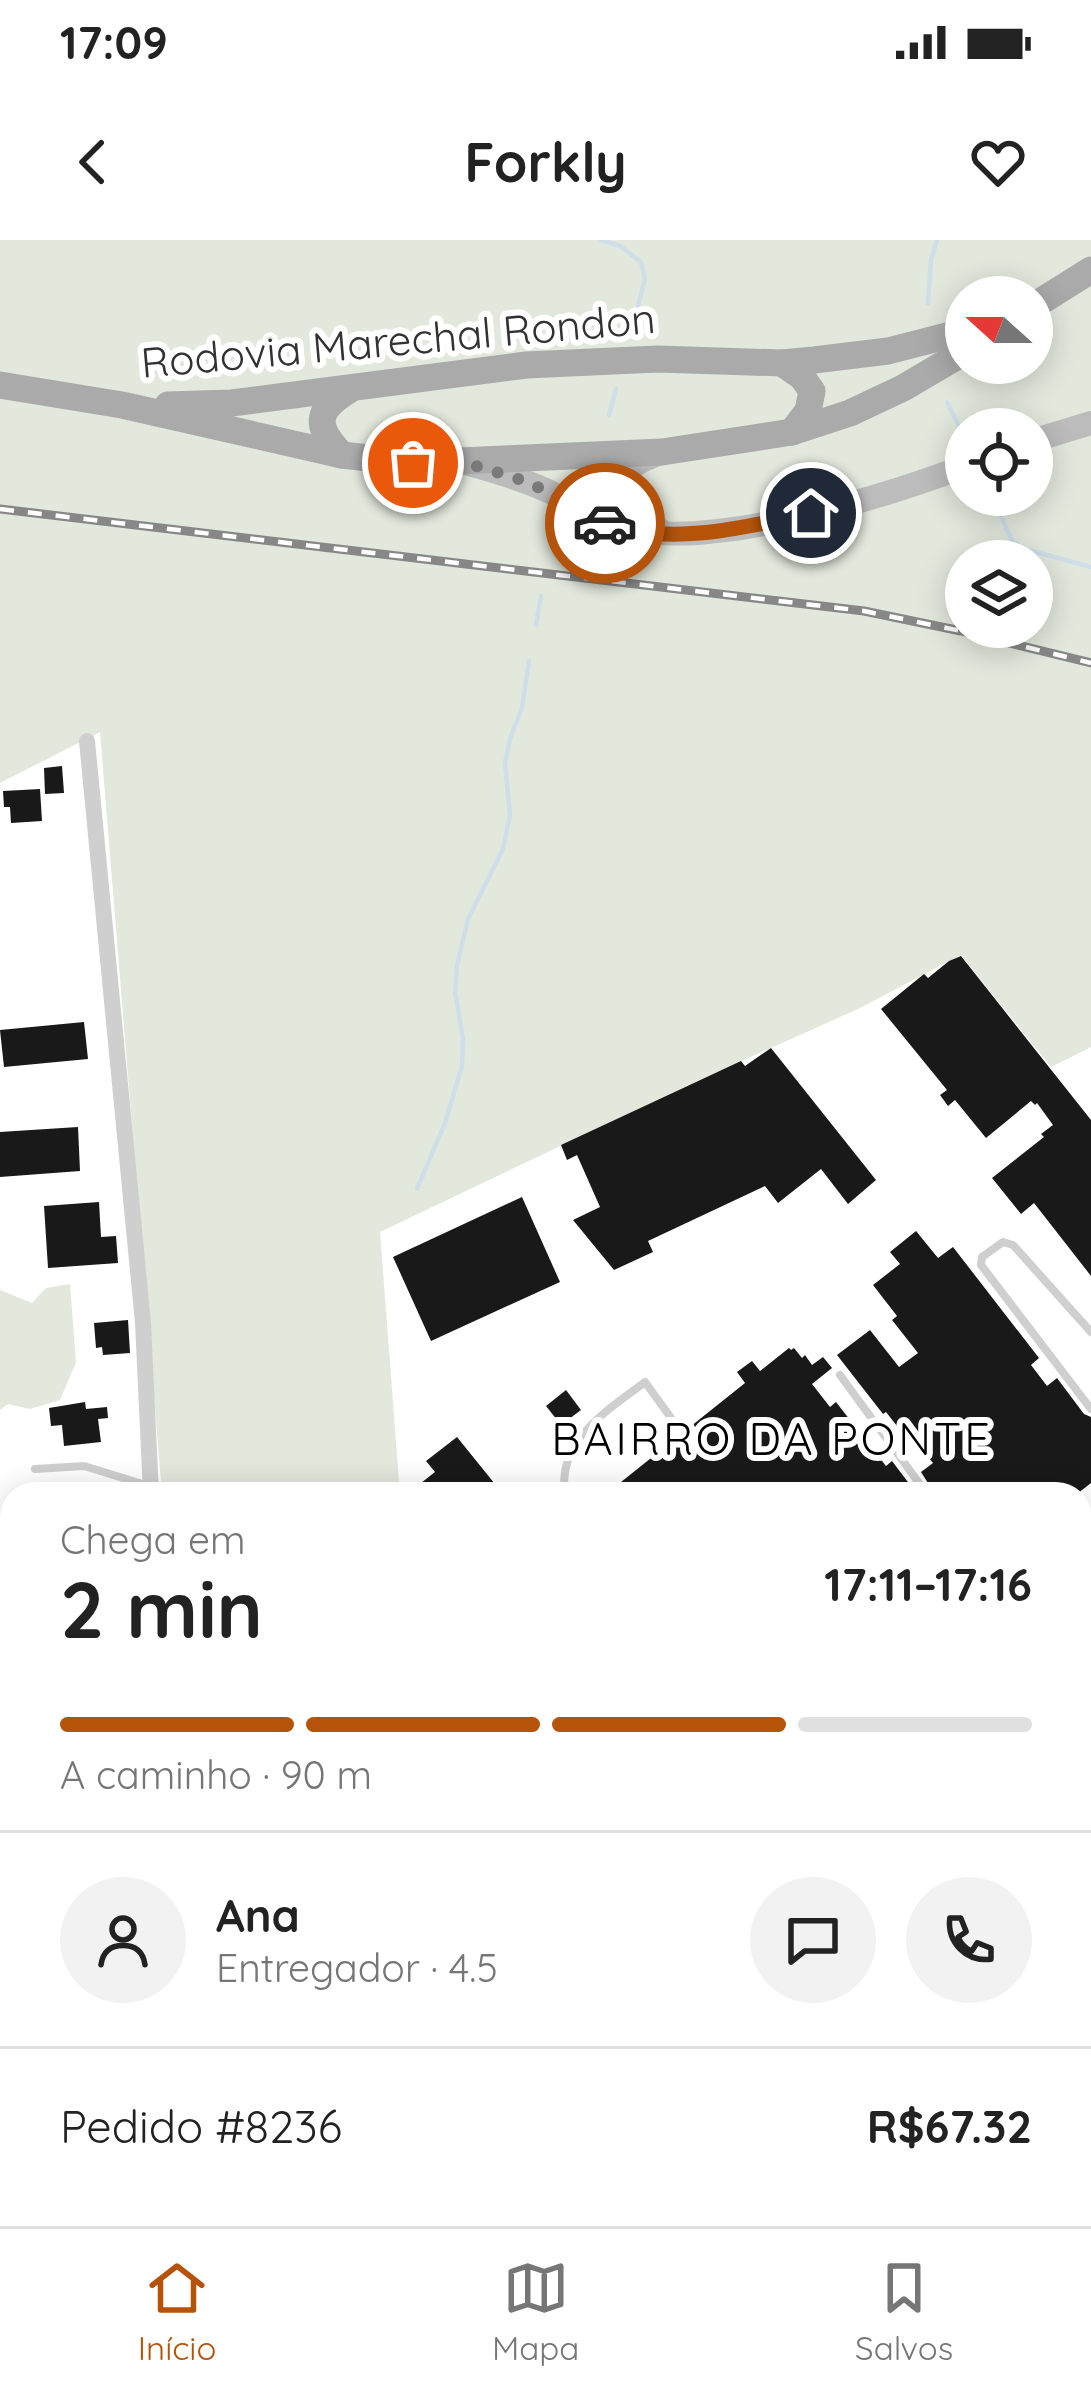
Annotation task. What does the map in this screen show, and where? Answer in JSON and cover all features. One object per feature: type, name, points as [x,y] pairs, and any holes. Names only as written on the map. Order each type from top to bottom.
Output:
[{"type":"main road","points":[[1053,293],[1091,270]]},
{"type":"main road","name":"Rodovia Marechal Rondon","points":[[122,405],[232,403],[563,362],[782,363],[888,351],[945,336]]},
{"type":"main road","points":[[782,363],[812,391],[808,411],[792,432]]},
{"type":"main road","name":"Rodovia Marechal Rondon","points":[[0,385],[122,405],[342,455],[413,463],[662,452],[792,432],[850,413],[945,363]]},
{"type":"main road","points":[[342,455],[324,434],[322,415],[333,400],[354,387]]},
{"type":"main road","points":[[1053,435],[1091,423]]},
{"type":"main road","points":[[662,452],[631,468],[622,491],[630,510],[668,533]]},
{"type":"main road","points":[[460,461],[528,482],[614,526],[668,533],[733,527],[836,507],[945,473]]},
{"type":"street","points":[[87,741],[143,1323],[151,1482]]},
{"type":"lane","points":[[1091,1332],[1013,1245],[1003,1242],[982,1256],[981,1265],[1091,1409]]},
{"type":"lane","points":[[840,1375],[918,1482]]},
{"type":"lane","points":[[565,1482],[566,1465],[580,1436],[645,1382],[674,1422]]},
{"type":"lane","points":[[35,1469],[84,1466],[129,1482]]},
{"type":"shaded area","points":[[0,240],[1091,240],[1091,1047],[1051,1067],[961,955],[858,1009],[380,1232],[399,1482],[161,1482],[100,732],[0,783]]},
{"type":"shaded area","points":[[70,1284],[76,1362],[60,1400],[30,1409],[8,1404],[0,1410],[0,1290],[32,1303],[46,1288]]},
{"type":"building","points":[[62,766],[64,793],[45,794],[44,768]]},
{"type":"building","points":[[40,789],[42,821],[11,823],[3,791]]},
{"type":"building","points":[[961,956],[1091,1120],[1091,1276],[1034,1203],[1021,1214],[992,1178],[1053,1125],[1037,1103],[1031,1101],[986,1138],[955,1100],[948,1106],[940,1095],[947,1090],[881,1009],[924,974],[928,978]]},
{"type":"building","points":[[84,1022],[88,1059],[4,1067],[0,1030]]},
{"type":"building","points":[[771,1048],[876,1180],[848,1204],[821,1169],[778,1203],[765,1186],[648,1241],[653,1252],[614,1270],[573,1220],[600,1207],[577,1155],[567,1160],[561,1145],[741,1061],[745,1066]]},
{"type":"building","points":[[78,1127],[80,1171],[0,1177],[0,1132]]},
{"type":"building","points":[[522,1197],[560,1282],[431,1341],[393,1257]]},
{"type":"building","points":[[99,1202],[101,1237],[116,1236],[118,1263],[48,1268],[44,1206]]},
{"type":"building","points":[[916,1231],[938,1258],[953,1247],[1039,1358],[1031,1365],[1047,1386],[1057,1378],[1091,1417],[1091,1482],[927,1482],[921,1472],[933,1463],[883,1414],[837,1355],[870,1330],[899,1367],[918,1353],[873,1285],[900,1264],[890,1252]]},
{"type":"building","points":[[128,1320],[130,1353],[103,1355],[102,1347],[96,1348],[94,1323]]},
{"type":"building","points":[[789,1348],[802,1358],[805,1355],[812,1365],[823,1357],[832,1368],[812,1384],[830,1407],[836,1402],[886,1466],[892,1461],[908,1482],[621,1482],[745,1383],[737,1372],[752,1361],[760,1371]]},
{"type":"building","points":[[566,1390],[581,1410],[561,1425],[546,1406]]},
{"type":"building","points":[[85,1402],[86,1409],[107,1407],[108,1418],[98,1419],[101,1442],[64,1446],[62,1425],[51,1426],[49,1408]]},
{"type":"building","points":[[457,1437],[493,1482],[422,1482],[435,1472],[426,1461]]},
{"type":"waterway","points":[[601,240],[620,246],[641,262],[645,279],[636,314]]},
{"type":"waterway","points":[[928,303],[937,240]]},
{"type":"waterway","points":[[609,415],[616,389]]},
{"type":"waterway","points":[[947,402],[950,408]]},
{"type":"waterway","points":[[1001,516],[1012,541],[1025,549],[1091,567]]},
{"type":"waterway","points":[[570,545],[576,533]]},
{"type":"waterway","points":[[536,625],[541,596]]},
{"type":"waterway","points":[[417,1189],[445,1123],[462,1066],[457,966],[468,919],[503,849],[510,815],[505,763],[522,708],[529,661]]},
{"type":"railway","points":[[0,509],[864,611],[1091,663]]},
{"type":"way so far","points":[[413,463],[460,461],[528,482],[605,523]]},
{"type":"district","name":"BAIRRO DA PONTE","points":[[772,1438]]},
{"type":"route","points":[[605,523],[668,533],[811,513]]}]
